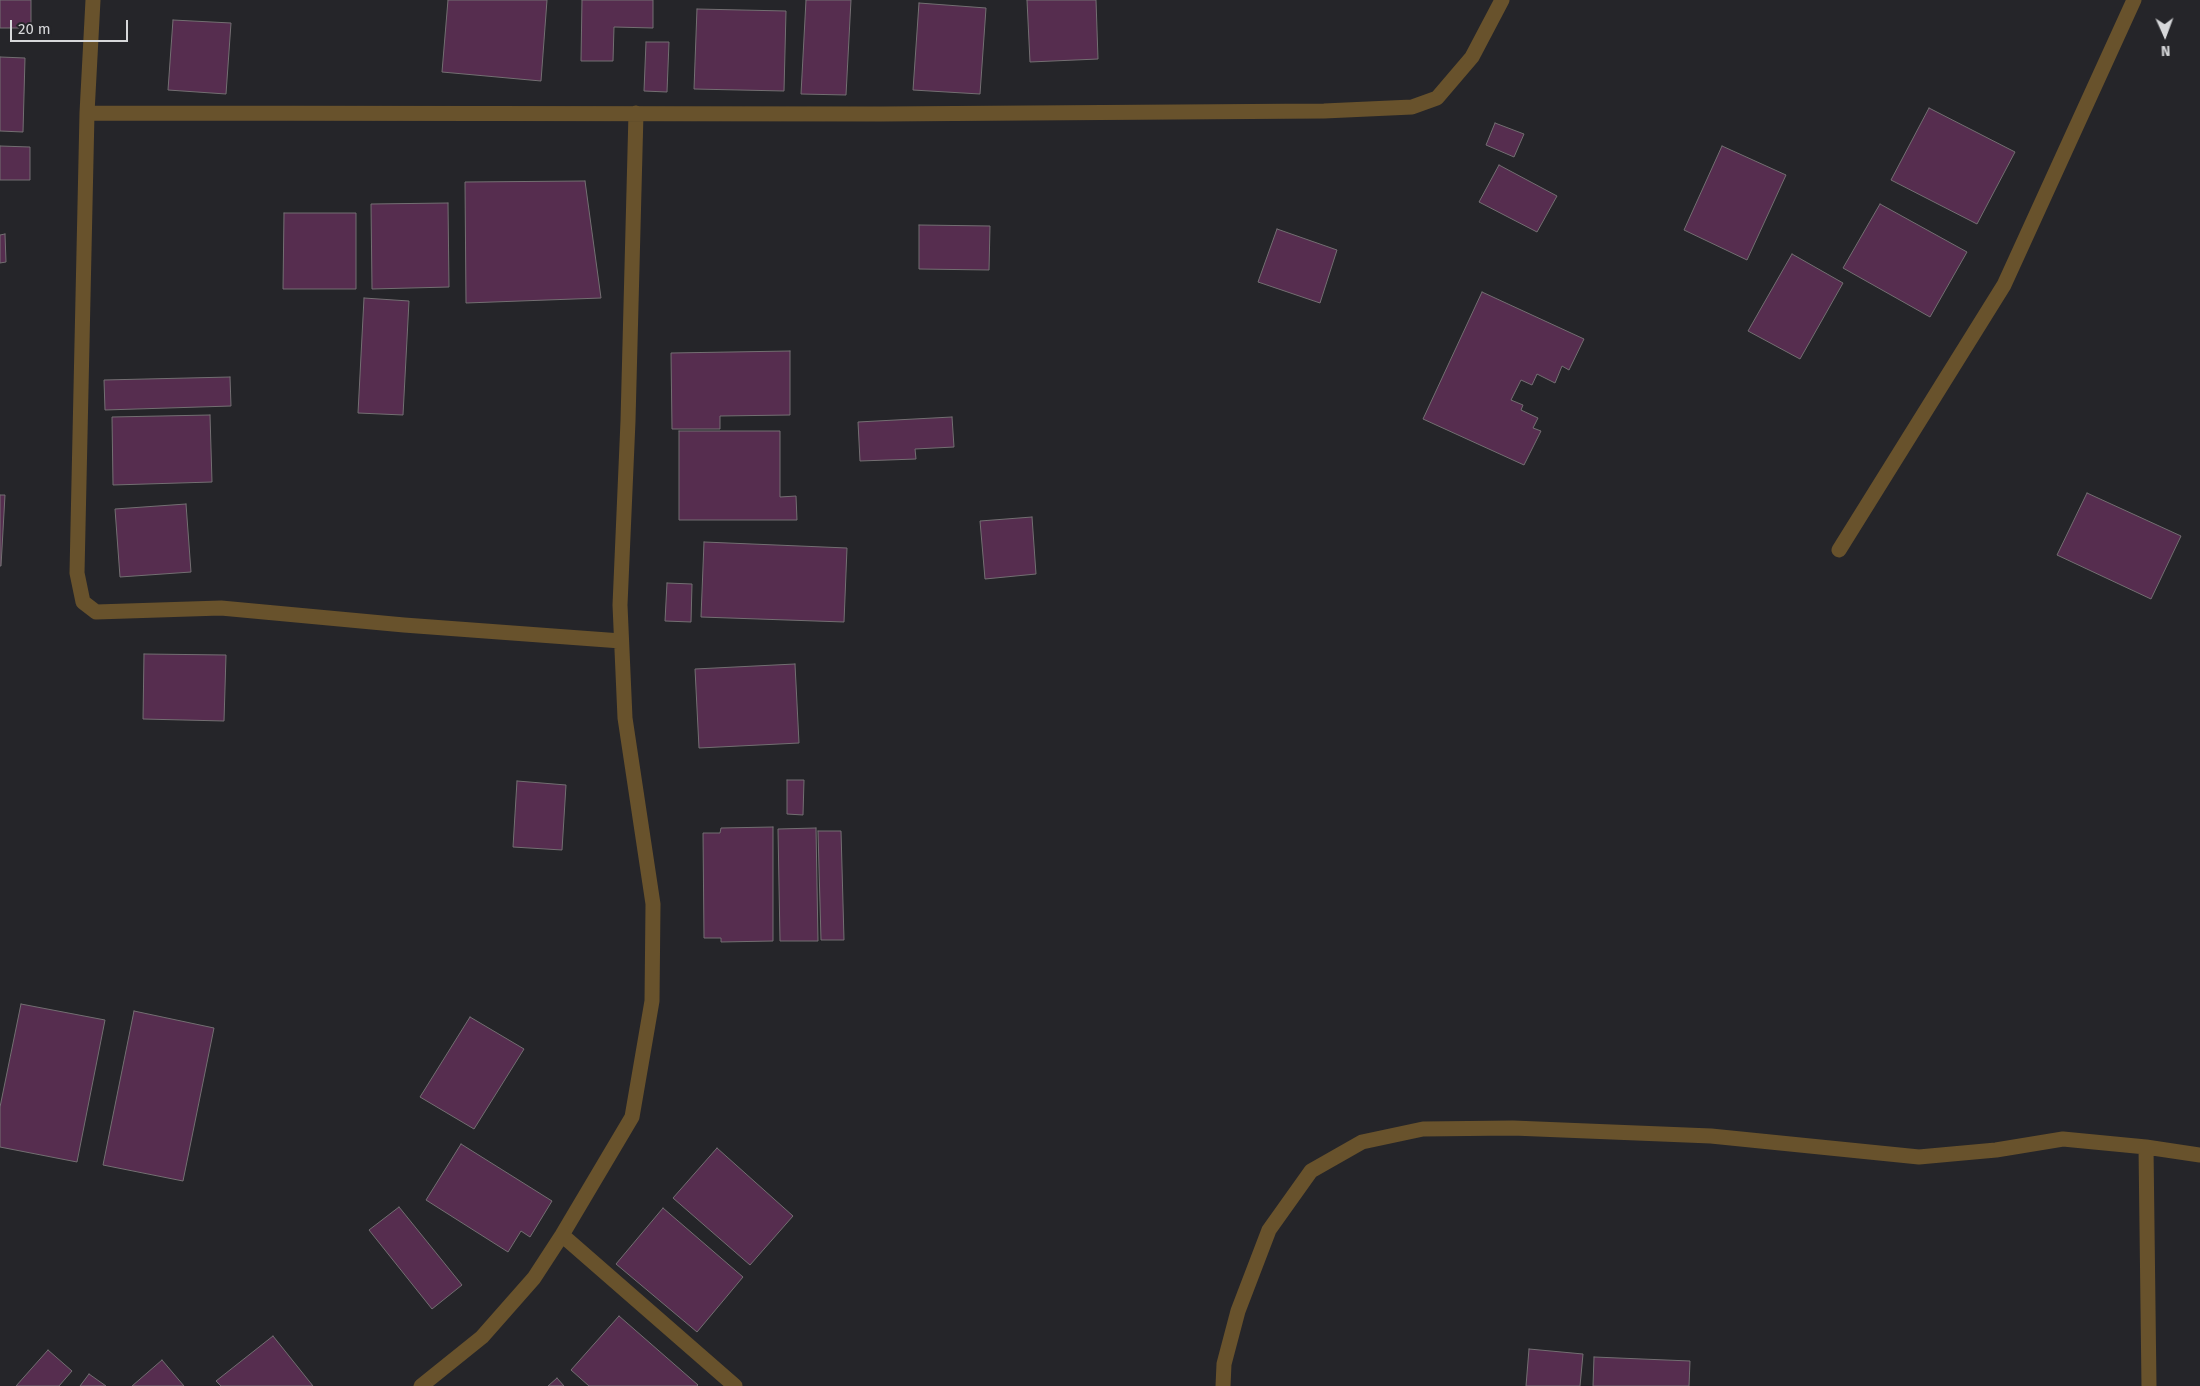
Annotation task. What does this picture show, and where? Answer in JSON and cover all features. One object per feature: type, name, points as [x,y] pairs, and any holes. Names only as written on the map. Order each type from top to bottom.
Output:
[{"type":"street","points":[[93,0],[87,113],[77,573],[83,602],[96,612],[221,608],[404,625],[621,640]]},
{"type":"street","points":[[87,113],[1314,111],[1412,107],[1437,98],[1449,84],[1472,56],[1502,0]]},
{"type":"street","points":[[1839,550],[2004,285],[2134,0]]},
{"type":"street","points":[[421,1386],[482,1338],[534,1278],[562,1235],[632,1117],[652,1001],[654,904],[626,718],[620,605],[628,421],[636,113]]},
{"type":"street","points":[[1223,1386],[1224,1364],[1238,1311],[1269,1230],[1311,1171],[1362,1142],[1424,1129],[1514,1128],[1711,1136],[1919,1157],[1996,1150],[2064,1139],[2146,1147],[2200,1155]]},
{"type":"street","points":[[2146,1147],[2150,1386]]},
{"type":"street","points":[[562,1235],[735,1386]]},
{"type":"building","points":[[0,0],[31,0],[31,28],[0,28]]},
{"type":"building","points":[[448,0],[547,0],[541,81],[442,72]]},
{"type":"building","points":[[582,0],[653,0],[653,28],[614,27],[613,61],[581,61]]},
{"type":"building","points":[[806,0],[851,0],[846,95],[801,94]]},
{"type":"building","points":[[1027,0],[1096,0],[1098,59],[1030,62]]},
{"type":"building","points":[[919,3],[986,8],[980,94],[913,90]]},
{"type":"building","points":[[697,9],[786,11],[784,91],[694,89]]},
{"type":"building","points":[[173,20],[231,23],[226,94],[168,90]]},
{"type":"building","points":[[646,42],[669,42],[667,92],[644,91]]},
{"type":"building","points":[[0,57],[25,58],[23,132],[0,131]]},
{"type":"building","points":[[1929,108],[2015,152],[1977,224],[1891,180]]},
{"type":"building","points":[[1495,123],[1524,134],[1514,157],[1486,145]]},
{"type":"building","points":[[0,146],[30,147],[30,180],[0,180]]},
{"type":"building","points":[[1722,146],[1786,175],[1747,260],[1684,230]]},
{"type":"building","points":[[1499,165],[1557,196],[1537,232],[1479,202]]},
{"type":"building","points":[[585,181],[601,298],[466,303],[465,182]]},
{"type":"building","points":[[448,203],[449,287],[372,289],[371,204]]},
{"type":"building","points":[[1880,204],[1967,252],[1930,317],[1843,268]]},
{"type":"building","points":[[284,213],[356,213],[356,289],[283,289]]},
{"type":"building","points":[[919,225],[990,226],[989,270],[919,269]]},
{"type":"building","points":[[1277,229],[1337,250],[1320,303],[1258,282]]},
{"type":"building","points":[[5,234],[6,262],[0,263],[0,235]]},
{"type":"building","points":[[1792,254],[1843,283],[1800,359],[1748,331]]},
{"type":"building","points":[[1482,292],[1584,339],[1569,370],[1562,366],[1555,383],[1537,374],[1532,385],[1521,380],[1511,400],[1523,405],[1521,410],[1538,418],[1533,428],[1541,431],[1524,465],[1423,419]]},
{"type":"building","points":[[364,298],[409,301],[403,415],[358,413]]},
{"type":"building","points":[[790,351],[790,415],[720,416],[720,429],[672,429],[671,353]]},
{"type":"building","points":[[230,377],[231,406],[105,410],[104,380]]},
{"type":"building","points":[[210,415],[212,482],[113,485],[112,417]]},
{"type":"building","points":[[952,417],[954,447],[915,449],[916,459],[860,461],[858,422]]},
{"type":"building","points":[[679,431],[780,431],[780,497],[796,496],[797,520],[679,520]]},
{"type":"building","points":[[2087,493],[2181,536],[2151,599],[2057,555]]},
{"type":"building","points":[[0,495],[5,495],[1,566],[0,566]]},
{"type":"building","points":[[186,504],[191,572],[120,577],[115,509]]},
{"type":"building","points":[[1032,517],[1036,574],[985,579],[980,521]]},
{"type":"building","points":[[704,542],[847,548],[844,622],[701,617]]},
{"type":"building","points":[[667,583],[692,584],[691,622],[665,621]]},
{"type":"building","points":[[144,654],[226,655],[224,721],[143,719]]},
{"type":"building","points":[[795,664],[799,743],[699,748],[695,669]]},
{"type":"building","points":[[787,780],[804,780],[803,815],[787,814]]},
{"type":"building","points":[[517,781],[566,785],[562,850],[513,847]]},
{"type":"building","points":[[773,827],[773,941],[721,942],[721,938],[704,938],[703,833],[720,833],[721,828]]},
{"type":"building","points":[[816,828],[818,941],[780,941],[778,829]]},
{"type":"building","points":[[818,831],[841,831],[844,940],[821,940]]},
{"type":"building","points":[[21,1004],[105,1020],[77,1162],[0,1147],[0,1107]]},
{"type":"building","points":[[134,1011],[214,1028],[183,1181],[103,1165]]},
{"type":"building","points":[[470,1017],[524,1049],[474,1129],[420,1097]]},
{"type":"building","points":[[461,1144],[552,1201],[530,1237],[521,1231],[508,1252],[426,1200]]},
{"type":"building","points":[[717,1148],[793,1216],[750,1265],[673,1198]]},
{"type":"building","points":[[399,1207],[462,1285],[432,1309],[369,1230]]},
{"type":"building","points":[[663,1208],[743,1277],[697,1332],[616,1264]]},
{"type":"building","points":[[619,1316],[698,1385],[589,1386],[571,1370]]},
{"type":"building","points":[[273,1336],[313,1386],[221,1386],[216,1381]]},
{"type":"building","points":[[1529,1349],[1583,1354],[1580,1386],[1526,1386]]},
{"type":"building","points":[[48,1350],[72,1371],[59,1386],[16,1386]]},
{"type":"building","points":[[1594,1357],[1690,1361],[1689,1386],[1593,1386]]},
{"type":"building","points":[[162,1360],[184,1386],[132,1386]]},
{"type":"building","points":[[89,1374],[106,1386],[80,1386]]},
{"type":"building","points":[[557,1378],[564,1386],[548,1386]]}]
